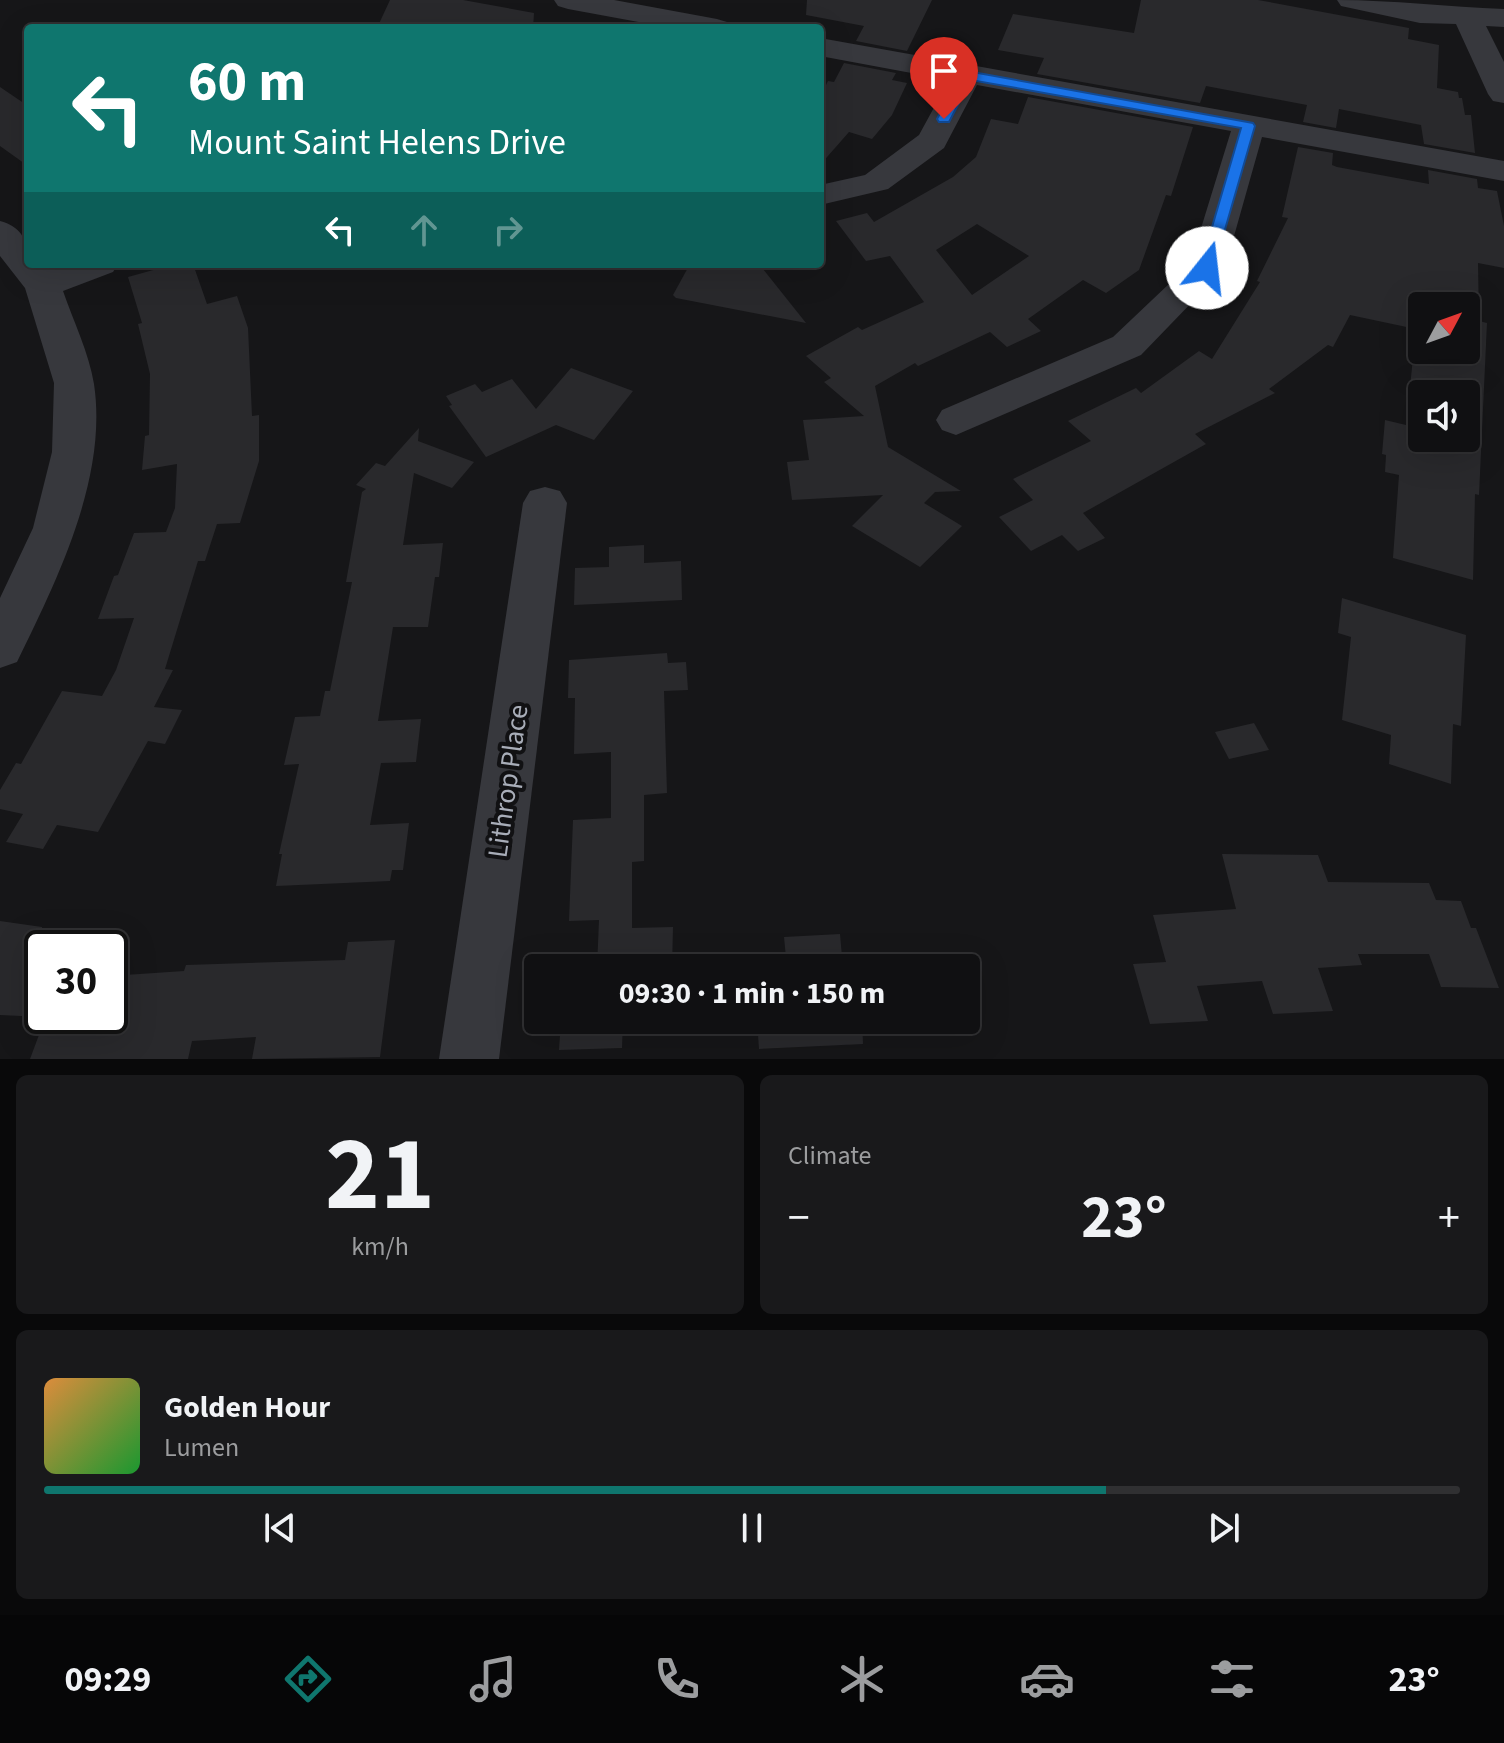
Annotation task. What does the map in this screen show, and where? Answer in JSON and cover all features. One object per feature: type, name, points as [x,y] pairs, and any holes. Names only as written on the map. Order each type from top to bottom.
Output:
[{"type":"street","points":[[568,0],[696,24]]},
{"type":"street","points":[[1351,0],[1420,14],[1504,18]]},
{"type":"street","points":[[1468,18],[1504,94]]},
{"type":"street","points":[[824,48],[1504,171]]},
{"type":"street","points":[[824,194],[876,182],[932,141],[967,75]]},
{"type":"street","points":[[956,420],[1127,346],[1207,268],[1249,126]]},
{"type":"street","points":[[0,232],[24,262]]},
{"type":"street","points":[[0,648],[55,528],[73,452],[74,383],[43,285],[29,268]]},
{"type":"street","points":[[43,285],[89,268]]},
{"type":"street","name":"Lithrop Place","points":[[469,1059],[545,503]]},
{"type":"building","points":[[390,0],[463,0],[534,13],[533,24],[379,24]]},
{"type":"building","points":[[807,0],[932,0],[907,51],[856,41],[864,26],[806,15]]},
{"type":"building","points":[[1141,0],[1258,0],[1409,28],[1408,39],[1439,45],[1437,88],[1458,92],[1459,98],[1462,98],[1465,115],[1471,115],[1475,153],[1424,144],[1421,125],[1339,109],[1336,128],[1303,122],[1307,105],[1206,86],[1200,103],[1037,74],[1044,58],[998,50],[1013,14],[1134,33]]},
{"type":"building","points":[[844,63],[896,73],[892,80],[907,83],[892,115],[872,139],[849,132],[824,160],[824,89],[828,81],[834,82]]},
{"type":"building","points":[[0,87],[24,103],[24,163],[0,146]]},
{"type":"building","points":[[1028,97],[1193,127],[1171,196],[1166,195],[1139,270],[1106,293],[1083,280],[1028,319],[1041,331],[1007,347],[990,332],[918,366],[915,363],[875,386],[888,447],[961,491],[935,492],[924,503],[962,526],[920,567],[852,526],[883,495],[792,500],[787,462],[809,460],[803,420],[864,416],[824,382],[831,378],[806,356],[858,327],[862,330],[924,302],[890,256],[866,261],[836,221],[867,213],[874,222],[953,177],[976,157],[991,119],[1018,124]],"holes":[[[977,224],[1029,256],[972,295],[936,250]]]},
{"type":"building","points":[[1298,147],[1333,153],[1332,165],[1337,167],[1429,184],[1428,170],[1477,179],[1478,188],[1497,191],[1504,226],[1504,268],[1478,263],[1478,292],[1408,292],[1408,327],[1350,315],[1333,347],[1328,345],[1269,389],[1275,393],[1195,434],[1206,444],[1083,513],[1105,538],[1078,551],[1062,535],[1031,551],[999,517],[1033,500],[1013,479],[1091,441],[1068,421],[1136,388],[1141,393],[1199,351],[1212,359],[1260,282],[1257,281],[1288,218],[1282,217]]},
{"type":"building","points":[[161,268],[194,268],[207,304],[237,296],[248,328],[252,416],[259,415],[259,461],[240,523],[217,524],[205,561],[198,561],[165,669],[173,670],[154,707],[182,710],[165,744],[148,741],[98,832],[57,825],[43,849],[6,842],[23,814],[0,809],[0,790],[16,763],[21,764],[62,691],[102,696],[116,670],[134,618],[98,619],[114,576],[118,575],[134,533],[166,532],[175,508],[177,464],[142,470],[145,436],[149,435],[150,374],[138,324],[142,323],[128,277]]},
{"type":"building","points":[[688,268],[762,268],[806,323],[676,298],[673,295]]},
{"type":"building","points":[[1480,321],[1487,323],[1479,495],[1475,494],[1473,580],[1393,558],[1399,475],[1385,472],[1386,455],[1382,454],[1385,420],[1406,425],[1408,406],[1408,452],[1480,452],[1480,380],[1411,380],[1412,364],[1480,364]]},
{"type":"building","points":[[571,368],[633,391],[594,440],[556,425],[486,457],[449,406],[452,405],[446,396],[475,384],[482,392],[512,379],[536,409]]},
{"type":"building","points":[[419,428],[418,441],[474,462],[452,488],[414,473],[403,545],[443,543],[439,577],[435,577],[428,627],[393,627],[378,721],[421,719],[416,762],[381,763],[370,825],[409,823],[403,870],[392,870],[390,881],[276,886],[282,854],[279,854],[299,764],[284,765],[295,717],[320,716],[325,691],[330,691],[352,582],[346,582],[362,492],[366,489],[356,485],[376,463],[385,466]]},
{"type":"building","points":[[644,545],[644,563],[681,561],[682,600],[574,605],[575,568],[609,567],[609,547]]},
{"type":"building","points":[[1342,598],[1466,635],[1461,726],[1453,724],[1451,784],[1389,764],[1391,735],[1342,720],[1351,637],[1338,633]]},
{"type":"building","points":[[667,653],[668,663],[686,662],[688,690],[664,691],[667,793],[644,795],[644,861],[632,862],[632,928],[673,927],[672,954],[598,954],[599,920],[569,921],[573,820],[611,818],[611,752],[574,754],[575,698],[568,698],[569,660]]},
{"type":"building","points":[[1254,723],[1269,750],[1229,759],[1215,732]]},
{"type":"building","points":[[1222,854],[1318,855],[1328,882],[1429,883],[1436,900],[1461,901],[1471,928],[1476,928],[1499,988],[1441,987],[1429,954],[1358,954],[1362,965],[1318,968],[1333,1011],[1273,1014],[1262,981],[1197,986],[1208,1021],[1150,1024],[1133,964],[1166,962],[1153,915],[1236,909]]},
{"type":"building","points":[[0,921],[42,927],[42,930],[24,930],[24,1016],[0,1015]]},
{"type":"building","points":[[840,934],[842,954],[786,954],[784,937]]},
{"type":"building","points":[[395,940],[380,1057],[252,1059],[256,1037],[192,1041],[188,1059],[30,1059],[39,1034],[128,1034],[128,975],[184,971],[186,965],[345,960],[348,942]]},
{"type":"building","points":[[560,1034],[622,1034],[622,1048],[559,1050]]},
{"type":"building","points":[[758,1034],[863,1034],[863,1044],[759,1049]]},
{"type":"route","points":[[944,119],[967,75],[1249,126],[1207,268]]}]
